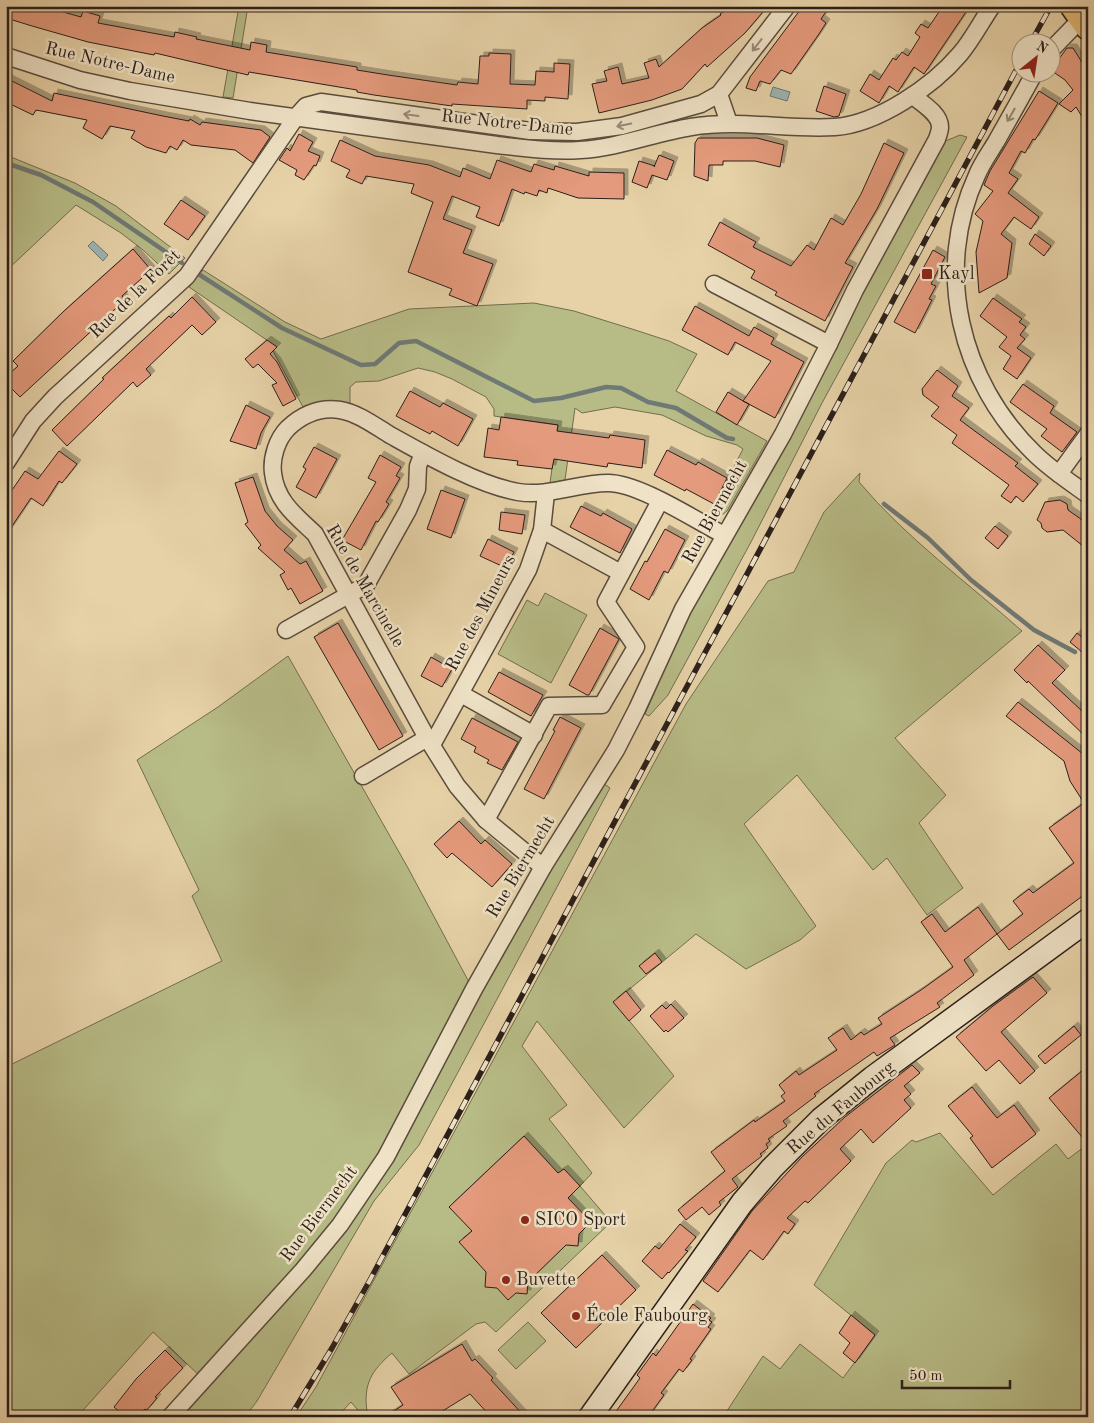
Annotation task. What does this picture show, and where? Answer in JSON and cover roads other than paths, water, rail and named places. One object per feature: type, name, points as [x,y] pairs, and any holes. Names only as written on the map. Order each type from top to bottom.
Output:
[{"type":"main road","name":"Rue du Faubourg","points":[[590,1417],[742,1203],[803,1136],[828,1113],[872,1078],[1088,920]]},
{"type":"street","points":[[296,117],[306,106],[321,102],[530,131],[577,132],[622,126],[701,104],[719,94],[787,6]]},
{"type":"street","name":"Rue Notre-Dame","points":[[6,56],[80,80],[130,91],[250,111],[497,145],[580,150],[625,143],[691,127],[729,124],[836,127],[869,119],[913,96],[938,76],[961,54],[992,6]]},
{"type":"street","points":[[1062,39],[1083,17]]},
{"type":"street","points":[[1029,82],[977,174],[967,201],[958,241],[956,292],[961,325],[970,356],[987,392],[1008,424],[1034,453],[1088,495]]},
{"type":"street","points":[[719,94],[729,124]]},
{"type":"street","name":"Rue Biermecht","points":[[170,1417],[303,1270],[364,1192],[386,1157],[474,989],[543,867],[616,750],[638,709],[683,609],[783,434],[855,290],[937,140],[940,127],[938,119],[913,96]]},
{"type":"street","name":"Rue de la Forêt","points":[[6,463],[33,421],[55,397],[187,276],[296,117]]},
{"type":"street","points":[[714,284],[829,344]]},
{"type":"street","name":"Rue de Marcinelle","points":[[543,867],[486,820],[457,786],[430,742],[315,534],[290,510],[281,498],[275,485],[272,471],[273,457],[278,443],[296,421],[309,414],[324,410],[339,410],[354,414],[423,453],[486,483],[518,492],[546,493],[579,486],[609,483],[640,490],[724,535]]},
{"type":"street","points":[[1059,474],[1088,434]]},
{"type":"street","points":[[286,630],[366,585],[408,510],[416,489],[418,466],[423,453]]},
{"type":"street","name":"Rue des Mineurs","points":[[430,742],[461,694],[528,570],[542,530],[546,493]]},
{"type":"street","points":[[486,820],[550,706],[602,705],[636,647],[606,602],[660,501]]},
{"type":"street","points":[[542,530],[621,574]]},
{"type":"street","points":[[461,694],[534,734]]},
{"type":"street","points":[[363,776],[430,742]]},
{"type":"water","points":[[773,87],[790,92],[787,101],[770,96]]},
{"type":"water","points":[[93,241],[108,255],[103,261],[88,246]]},
{"type":"waterway","points":[[6,163],[41,175],[93,202],[182,263]]},
{"type":"waterway","points":[[200,275],[282,328],[361,365],[375,364],[399,343],[416,341],[534,401],[561,398],[606,387],[621,388],[648,402],[676,408],[727,438],[733,439]]},
{"type":"waterway","points":[[884,504],[928,538],[971,580],[1034,630],[1075,652]]},
{"type":"railway","points":[[1037,32],[1051,6]]},
{"type":"railway","points":[[290,1417],[370,1280],[1012,78]]},
{"type":"place","name":"Kayl","points":[[927,274]]},
{"type":"place","name":"SICO Sport","points":[[525,1220]]},
{"type":"place","name":"Buvette","points":[[506,1280]]},
{"type":"place","name":"École Faubourg","points":[[576,1316]]}]
